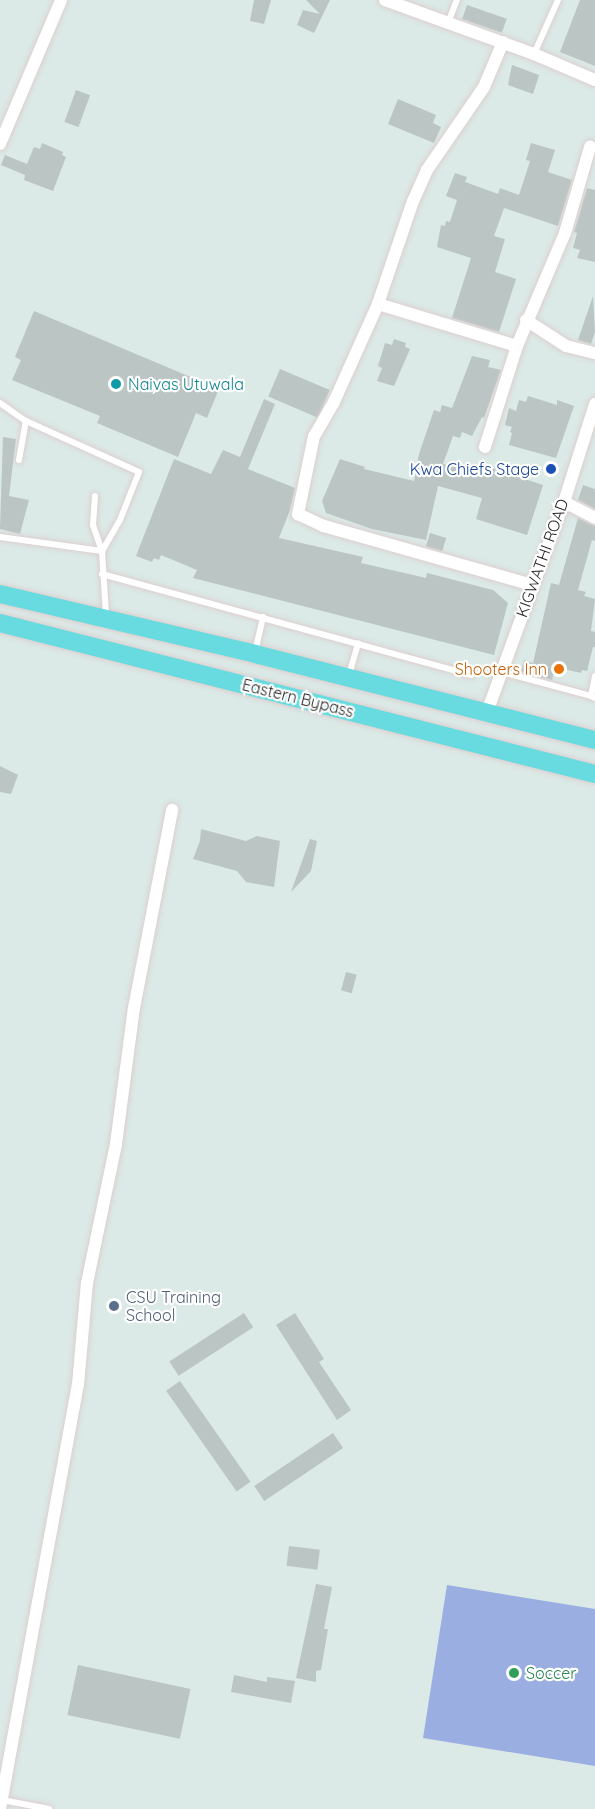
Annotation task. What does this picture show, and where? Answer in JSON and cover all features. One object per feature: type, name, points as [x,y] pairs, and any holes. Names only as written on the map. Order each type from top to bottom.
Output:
[{"type":"main road","name":"Eastern Bypass","points":[[0,594],[255,654],[595,740]]},
{"type":"main road","name":"Eastern Bypass","points":[[0,623],[595,774]]},
{"type":"street","points":[[0,144],[61,0]]},
{"type":"street","points":[[385,0],[503,42],[595,80]]},
{"type":"street","points":[[503,42],[484,87],[427,170],[378,304],[334,402],[314,436],[298,514],[324,526],[533,585]]},
{"type":"street","points":[[485,447],[526,320],[566,233],[590,147]]},
{"type":"street","points":[[378,304],[517,346]]},
{"type":"street","points":[[526,320],[566,346],[595,353]]},
{"type":"street","name":"KIGWATHI ROAD","points":[[486,712],[564,502],[595,404]]},
{"type":"street","points":[[564,502],[595,518]]},
{"type":"street","points":[[1,1805],[78,1385],[87,1283],[116,1144],[134,1008],[172,810]]},
{"type":"lane","points":[[448,23],[457,0]]},
{"type":"lane","points":[[534,54],[558,0]]},
{"type":"lane","points":[[0,403],[26,421],[139,472],[120,520],[102,551]]},
{"type":"lane","points":[[19,460],[26,421]]},
{"type":"lane","points":[[96,496],[93,525],[102,551],[106,619]]},
{"type":"lane","points":[[0,537],[102,551]]},
{"type":"lane","points":[[102,574],[471,675]]},
{"type":"lane","points":[[255,654],[263,617]]},
{"type":"lane","points":[[349,678],[358,644]]},
{"type":"lane","points":[[501,672],[593,697],[595,676]]},
{"type":"lane","points":[[1,1805],[49,1809]]},
{"type":"shaded area","name":"Soccer","points":[[447,1585],[595,1609],[595,1766],[423,1738]]},
{"type":"building","points":[[254,0],[271,0],[264,24],[250,21]]},
{"type":"building","points":[[306,0],[330,0],[314,33],[297,25],[303,10],[320,14]]},
{"type":"building","points":[[580,0],[595,0],[595,66],[560,52]]},
{"type":"building","points":[[467,5],[507,19],[502,33],[462,19]]},
{"type":"building","points":[[512,65],[539,75],[533,94],[508,85]]},
{"type":"building","points":[[76,90],[90,95],[78,127],[64,122]]},
{"type":"building","points":[[398,99],[436,115],[433,123],[441,127],[434,143],[388,124]]},
{"type":"building","points":[[42,143],[63,152],[62,155],[66,157],[53,191],[24,180],[25,175],[1,165],[5,155],[27,164],[34,147],[40,149]]},
{"type":"building","points":[[531,143],[555,150],[548,172],[572,180],[558,226],[504,208],[494,236],[505,239],[495,272],[516,279],[499,332],[452,318],[471,258],[437,247],[441,225],[445,226],[446,221],[450,222],[457,200],[446,196],[455,173],[467,177],[465,182],[498,194],[500,188],[519,195],[530,161],[526,160]]},
{"type":"building","points":[[587,188],[595,190],[595,262],[577,258],[580,250],[573,248],[577,233],[574,232]]},
{"type":"building","points":[[593,296],[595,332],[591,344],[578,340]]},
{"type":"building","name":"Naivas Utuwala","points":[[34,311],[219,389],[207,418],[196,413],[178,457],[97,423],[100,416],[12,380],[21,360],[15,357]]},
{"type":"building","points":[[394,339],[406,343],[405,347],[410,349],[394,386],[377,381],[382,368],[378,366],[385,343],[392,345]]},
{"type":"building","points":[[472,356],[490,360],[488,367],[501,370],[484,418],[482,417],[472,436],[462,432],[460,438],[453,436],[443,464],[489,476],[491,468],[543,485],[527,535],[476,519],[482,498],[438,486],[426,540],[372,529],[326,513],[322,501],[340,459],[365,467],[364,469],[414,481],[419,454],[434,410],[440,412],[442,405],[452,408]]},
{"type":"building","points":[[280,369],[330,390],[318,418],[268,397]]},
{"type":"building","points":[[528,396],[557,405],[557,400],[574,406],[556,458],[509,445],[512,427],[505,425],[509,408],[516,411],[519,400],[526,402]]},
{"type":"building","points":[[264,399],[275,404],[248,469],[295,488],[290,510],[279,538],[363,557],[361,563],[426,578],[427,573],[493,590],[508,603],[494,655],[193,578],[197,570],[161,555],[159,560],[154,558],[152,562],[136,556],[174,459],[211,474],[223,450],[240,457]]},
{"type":"building","points":[[3,437],[16,439],[9,496],[29,500],[20,534],[0,529]]},
{"type":"building","points":[[583,485],[595,489],[595,509],[578,500]]},
{"type":"building","points":[[578,518],[595,526],[595,541],[592,540],[578,590],[586,592],[584,596],[595,599],[591,631],[595,632],[595,647],[593,647],[587,671],[582,670],[581,673],[555,667],[552,680],[521,672],[524,660],[533,663],[551,583],[559,585]]},
{"type":"building","points":[[430,533],[446,538],[442,551],[426,546]]},
{"type":"building","points":[[0,766],[18,775],[11,794],[0,792]]},
{"type":"building","points":[[201,829],[246,841],[257,836],[280,841],[274,887],[246,882],[237,871],[193,859],[200,841]]},
{"type":"building","points":[[310,839],[317,841],[311,871],[291,892]]},
{"type":"building","points":[[346,972],[357,975],[352,993],[341,990]]},
{"type":"building","points":[[244,1313],[253,1327],[179,1376],[169,1361]]},
{"type":"building","points":[[295,1313],[324,1359],[319,1362],[351,1410],[337,1420],[276,1325]]},
{"type":"building","points":[[180,1381],[251,1482],[237,1492],[166,1391]]},
{"type":"building","points":[[333,1433],[343,1448],[264,1501],[254,1486]]},
{"type":"building","points":[[289,1546],[320,1550],[317,1570],[287,1566]]},
{"type":"building","points":[[316,1584],[332,1587],[324,1629],[328,1629],[321,1670],[316,1671],[316,1682],[296,1678]]},
{"type":"building","points":[[78,1665],[190,1689],[180,1739],[67,1715]]},
{"type":"building","points":[[234,1675],[267,1682],[267,1677],[295,1681],[291,1703],[231,1692]]},
{"type":"place","name":"Naivas Utuwala","points":[[116,384]]},
{"type":"place","name":"Kwa Chiefs Stage","points":[[551,469]]},
{"type":"place","name":"Shooters Inn","points":[[559,669]]},
{"type":"place","name":"CSU Training School","points":[[114,1306]]},
{"type":"place","name":"Soccer","points":[[514,1673]]}]
